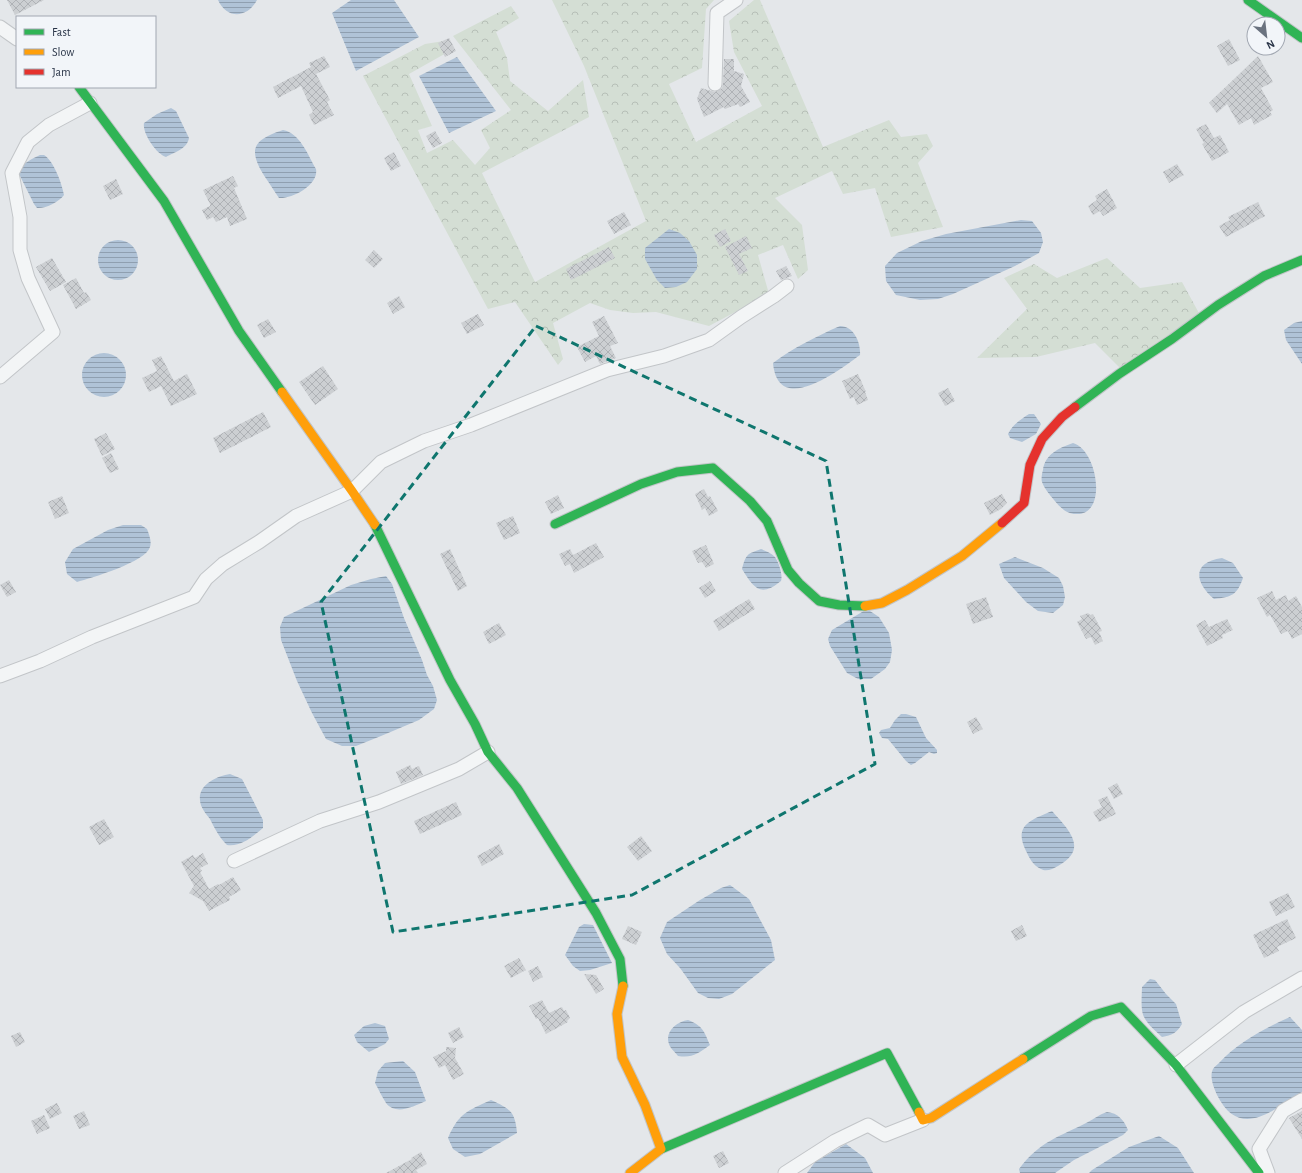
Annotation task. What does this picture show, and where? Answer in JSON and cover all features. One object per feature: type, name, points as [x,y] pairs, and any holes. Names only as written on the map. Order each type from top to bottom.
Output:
[{"type":"main road","points":[[1248,0],[1302,38]]},
{"type":"main road","points":[[80,88],[164,201],[240,331],[377,529],[450,680],[475,724],[488,752],[517,788],[596,913],[620,959],[623,984],[617,1014],[622,1057],[645,1105],[661,1149]]},
{"type":"main road","points":[[555,524],[641,484],[677,472],[713,468],[750,501],[767,521],[788,570],[799,583],[819,601],[839,605],[865,606],[882,603],[907,590],[962,556],[994,530],[1024,502],[1030,465],[1042,439],[1062,417],[1119,374],[1172,339],[1218,305],[1264,276],[1302,260]]},
{"type":"main road","points":[[630,1173],[661,1149],[887,1053],[923,1120],[931,1118],[1091,1016],[1121,1007],[1176,1065],[1259,1173]]},
{"type":"street","points":[[715,84],[717,13],[736,0]]},
{"type":"street","points":[[0,26],[16,38]]},
{"type":"street","points":[[0,377],[53,332],[28,278],[20,250],[20,217],[12,173],[28,142],[49,125],[90,103]]},
{"type":"street","points":[[0,676],[40,661],[92,637],[194,597],[206,579],[223,564],[259,542],[296,516],[352,491],[381,462],[424,441],[471,425],[607,370],[664,356],[710,340],[787,286]]},
{"type":"street","points":[[234,861],[320,821],[379,802],[459,769],[488,752]]},
{"type":"street","points":[[1176,1065],[1244,1012],[1302,978]]},
{"type":"street","points":[[1268,1173],[1259,1149],[1283,1111],[1302,1100]]},
{"type":"street","points":[[785,1173],[835,1141],[868,1125],[885,1135],[923,1120]]},
{"type":"highlighted area","points":[[536,326],[826,461],[875,764],[632,895],[393,932],[321,602]]},
{"type":"green space","points":[[552,0],[714,0],[706,9],[702,68],[669,84],[696,142],[762,106],[734,52],[729,21],[754,0],[760,0],[823,147],[889,120],[901,137],[927,134],[933,146],[918,163],[943,227],[891,237],[875,188],[843,194],[832,171],[775,198],[802,225],[808,270],[798,279],[783,245],[758,255],[769,294],[709,326],[656,312],[633,313],[610,310],[590,303],[553,323],[563,359],[558,365],[515,302],[488,309],[363,76],[425,44],[444,41],[448,52],[409,74],[432,126],[418,130],[427,153],[453,140],[475,165],[490,148],[481,130],[511,110],[453,36],[511,6],[519,18],[496,32],[507,58],[510,81],[548,111],[583,80],[589,117],[482,173],[535,282],[646,221],[584,66]]},
{"type":"green space","points":[[1107,258],[1140,288],[1182,282],[1200,315],[1120,368],[1095,343],[1036,357],[977,358],[1027,309],[1004,278],[1034,264],[1057,278]]},
{"type":"water","points":[[218,0],[257,0],[253,6],[243,13],[232,14],[222,6]]},
{"type":"water","points":[[351,0],[394,0],[419,37],[356,71],[332,13]]},
{"type":"water","points":[[457,57],[496,111],[449,133],[419,76]]},
{"type":"water","points":[[171,108],[176,111],[189,138],[188,142],[183,148],[166,157],[158,152],[150,143],[145,132],[144,123],[157,114]]},
{"type":"water","points":[[283,130],[294,135],[303,145],[316,169],[316,175],[304,190],[291,196],[279,198],[260,168],[256,160],[255,153],[259,142]]},
{"type":"water","points":[[40,155],[44,155],[48,158],[54,167],[64,195],[52,204],[37,208],[18,172],[25,164]]},
{"type":"water","points":[[1021,220],[1032,221],[1041,233],[1043,242],[1039,253],[1015,266],[953,294],[938,299],[920,300],[896,295],[886,281],[885,266],[897,253],[922,241],[946,234]]},
{"type":"water","points":[[669,229],[680,233],[689,241],[697,255],[697,269],[687,282],[676,287],[665,288],[657,280],[645,259],[645,248]]},
{"type":"water","points":[[122,240],[129,243],[135,249],[138,260],[137,268],[129,277],[122,280],[114,280],[107,277],[99,268],[98,256],[101,249],[110,241]]},
{"type":"water","points":[[1302,321],[1302,364],[1286,340],[1284,330],[1294,323]]},
{"type":"water","points":[[840,326],[849,329],[856,336],[860,355],[838,371],[810,385],[797,388],[786,387],[777,379],[773,363],[805,343]]},
{"type":"water","points":[[100,353],[108,353],[120,359],[126,371],[126,379],[120,391],[108,397],[100,397],[88,391],[82,379],[82,371],[88,359]]},
{"type":"water","points":[[1029,414],[1034,414],[1041,424],[1036,434],[1022,442],[1010,438],[1008,434],[1012,428],[1017,422]]},
{"type":"water","points":[[1073,443],[1082,448],[1089,457],[1096,482],[1096,494],[1093,505],[1086,512],[1076,514],[1072,514],[1064,510],[1051,496],[1042,482],[1044,464],[1050,456],[1054,452]]},
{"type":"water","points":[[123,525],[141,525],[147,529],[151,543],[146,553],[129,564],[77,582],[67,574],[65,562],[73,549],[108,530]]},
{"type":"water","points":[[761,549],[775,557],[781,576],[781,581],[768,589],[763,590],[754,586],[742,569],[746,557]]},
{"type":"water","points":[[1015,557],[1043,568],[1059,578],[1063,586],[1065,597],[1063,605],[1053,613],[1038,611],[1026,602],[1004,578],[999,564]]},
{"type":"water","points":[[1222,558],[1233,563],[1243,578],[1236,592],[1230,596],[1214,599],[1207,593],[1200,580],[1199,574],[1201,568],[1205,564],[1212,560]]},
{"type":"water","points":[[386,576],[392,584],[404,618],[427,675],[433,686],[437,700],[434,709],[419,720],[356,746],[342,746],[326,739],[312,713],[297,681],[281,640],[280,627],[284,617],[351,585]]},
{"type":"water","points":[[867,609],[879,617],[889,633],[892,650],[890,662],[885,669],[871,679],[858,679],[847,673],[830,646],[828,639],[832,630]]},
{"type":"water","points":[[901,714],[916,717],[926,738],[937,750],[937,753],[934,754],[929,752],[911,765],[888,739],[882,738],[879,733],[881,730],[890,728]]},
{"type":"water","points":[[230,774],[242,779],[263,820],[263,828],[242,843],[227,845],[219,836],[202,808],[200,803],[200,795],[202,790],[209,782]]},
{"type":"water","points":[[1052,811],[1070,832],[1074,846],[1073,853],[1067,860],[1058,866],[1050,870],[1043,870],[1036,866],[1026,851],[1022,835],[1023,829],[1031,821]]},
{"type":"water","points":[[730,885],[749,899],[771,940],[775,960],[732,994],[719,999],[708,998],[698,993],[680,968],[667,954],[660,938],[667,922],[700,900],[721,888]]},
{"type":"water","points":[[584,924],[593,925],[612,963],[590,970],[580,971],[573,966],[565,955],[579,927]]},
{"type":"water","points":[[1150,979],[1155,980],[1176,1004],[1182,1024],[1176,1032],[1162,1037],[1149,1025],[1143,1015],[1142,987]]},
{"type":"water","points":[[1290,1017],[1302,1030],[1302,1092],[1280,1107],[1257,1118],[1246,1119],[1236,1116],[1226,1109],[1217,1095],[1213,1086],[1213,1069],[1226,1055],[1243,1042]]},
{"type":"water","points":[[688,1020],[700,1027],[710,1045],[695,1055],[678,1056],[671,1048],[668,1038],[669,1034],[671,1030],[679,1023]]},
{"type":"water","points":[[375,1023],[385,1026],[389,1039],[385,1044],[369,1052],[357,1042],[354,1035],[364,1026]]},
{"type":"water","points":[[403,1061],[415,1072],[426,1101],[405,1109],[395,1109],[386,1103],[375,1083],[378,1071],[385,1063]]},
{"type":"water","points":[[491,1100],[503,1106],[513,1115],[517,1133],[480,1154],[465,1157],[453,1149],[448,1138],[460,1118],[470,1110]]},
{"type":"water","points":[[1107,1112],[1117,1115],[1125,1123],[1128,1130],[1123,1135],[1074,1160],[1055,1173],[1020,1173],[1019,1169],[1042,1146]]},
{"type":"water","points":[[1159,1136],[1178,1148],[1194,1173],[1089,1173],[1129,1147]]},
{"type":"water","points":[[846,1144],[865,1158],[873,1173],[807,1173],[815,1162]]},
{"type":"building","points":[[7,0],[44,0],[15,15]]},
{"type":"building","points":[[449,38],[456,51],[445,57],[438,43]]},
{"type":"building","points":[[1229,39],[1240,60],[1228,66],[1217,46]]},
{"type":"building","points":[[324,56],[330,67],[316,74],[330,100],[327,102],[334,115],[314,125],[309,115],[313,112],[301,86],[278,98],[273,87],[311,67],[309,63]]},
{"type":"building","points":[[1258,56],[1273,82],[1261,88],[1273,110],[1270,112],[1272,115],[1254,125],[1251,118],[1239,125],[1227,104],[1217,113],[1209,103]]},
{"type":"building","points":[[724,59],[734,59],[734,71],[744,74],[741,86],[750,102],[740,107],[738,104],[725,109],[724,107],[704,117],[697,99],[701,88],[715,92],[722,88]]},
{"type":"building","points":[[1206,124],[1214,138],[1220,135],[1229,152],[1212,161],[1202,144],[1204,143],[1196,129]]},
{"type":"building","points":[[435,131],[442,143],[433,148],[426,136]]},
{"type":"building","points":[[394,152],[401,166],[391,171],[384,158]]},
{"type":"building","points":[[1177,164],[1184,175],[1169,183],[1163,172]]},
{"type":"building","points":[[233,176],[238,186],[234,188],[247,219],[230,226],[227,217],[216,222],[213,217],[207,220],[202,210],[210,206],[210,204],[203,190]]},
{"type":"building","points":[[116,179],[123,194],[110,200],[103,186]]},
{"type":"building","points":[[1107,189],[1117,208],[1103,216],[1100,211],[1093,215],[1088,206],[1097,200],[1095,196]]},
{"type":"building","points":[[1258,202],[1265,216],[1226,237],[1219,226],[1230,220],[1228,217]]},
{"type":"building","points":[[624,212],[631,225],[614,234],[607,221]]},
{"type":"building","points":[[725,229],[731,241],[720,247],[714,235]]},
{"type":"building","points":[[746,236],[752,248],[739,254],[748,271],[739,275],[725,247]]},
{"type":"building","points":[[609,247],[615,258],[571,280],[566,269]]},
{"type":"building","points":[[374,250],[383,259],[374,268],[365,260]]},
{"type":"building","points":[[52,258],[66,282],[50,291],[36,267]]},
{"type":"building","points":[[786,266],[792,276],[781,280],[776,271]]},
{"type":"building","points":[[76,278],[84,293],[86,292],[91,300],[76,309],[63,285]]},
{"type":"building","points":[[399,296],[405,307],[393,314],[387,303]]},
{"type":"building","points":[[478,314],[484,325],[467,334],[461,323]]},
{"type":"building","points":[[604,316],[618,343],[610,346],[616,358],[600,364],[596,356],[585,362],[577,347],[599,336],[592,322]]},
{"type":"building","points":[[268,319],[276,332],[264,338],[257,325]]},
{"type":"building","points":[[161,356],[174,381],[187,374],[197,394],[171,406],[161,386],[149,392],[142,378],[157,371],[152,360]]},
{"type":"building","points":[[323,366],[338,389],[315,405],[299,382]]},
{"type":"building","points":[[858,374],[868,400],[857,405],[854,397],[850,399],[842,381]]},
{"type":"building","points":[[948,388],[955,401],[945,406],[938,393]]},
{"type":"building","points":[[263,412],[271,427],[220,453],[213,438]]},
{"type":"building","points":[[106,433],[115,449],[102,456],[94,439]]},
{"type":"building","points":[[111,453],[119,469],[110,473],[102,458]]},
{"type":"building","points":[[704,489],[708,497],[710,496],[718,511],[709,516],[705,508],[702,510],[695,494]]},
{"type":"building","points":[[1002,494],[1007,503],[1001,509],[990,515],[984,503]]},
{"type":"building","points":[[558,495],[564,508],[551,514],[545,502]]},
{"type":"building","points":[[62,496],[69,513],[55,519],[48,502]]},
{"type":"building","points":[[513,516],[520,533],[504,540],[496,523]]},
{"type":"building","points":[[596,543],[604,557],[574,573],[570,564],[565,566],[559,554],[570,549],[573,555]]},
{"type":"building","points":[[706,545],[714,564],[706,568],[702,562],[698,563],[692,551]]},
{"type":"building","points":[[450,549],[467,586],[458,591],[440,554]]},
{"type":"building","points":[[9,580],[16,592],[7,597],[0,585]]},
{"type":"building","points":[[710,581],[716,591],[705,598],[699,588]]},
{"type":"building","points":[[1272,591],[1276,600],[1286,595],[1288,601],[1296,596],[1302,607],[1302,634],[1292,639],[1288,631],[1281,634],[1270,615],[1267,617],[1257,598]]},
{"type":"building","points":[[986,597],[993,617],[973,624],[966,604]]},
{"type":"building","points":[[749,599],[755,609],[719,631],[713,621]]},
{"type":"building","points":[[1088,613],[1090,615],[1093,614],[1102,631],[1099,632],[1103,641],[1095,645],[1091,637],[1086,639],[1077,622],[1082,619],[1080,616]]},
{"type":"building","points":[[1227,619],[1233,630],[1222,635],[1223,638],[1207,646],[1196,625],[1205,620],[1209,627]]},
{"type":"building","points":[[499,623],[506,635],[489,644],[483,632]]},
{"type":"building","points":[[976,717],[983,729],[973,734],[967,722]]},
{"type":"building","points":[[410,765],[412,769],[419,766],[423,775],[401,784],[396,772]]},
{"type":"building","points":[[1117,783],[1123,794],[1114,799],[1108,788]]},
{"type":"building","points":[[1107,796],[1116,814],[1099,822],[1093,812],[1102,807],[1098,800]]},
{"type":"building","points":[[456,802],[462,815],[420,834],[414,821]]},
{"type":"building","points":[[104,819],[114,837],[99,845],[89,827]]},
{"type":"building","points":[[641,836],[652,851],[638,861],[627,847]]},
{"type":"building","points":[[499,844],[504,854],[482,866],[477,856]]},
{"type":"building","points":[[203,853],[208,864],[200,868],[202,871],[200,872],[209,889],[233,877],[241,890],[229,897],[230,900],[209,911],[203,901],[189,893],[194,886],[181,862],[193,855],[195,858]]},
{"type":"building","points":[[1288,893],[1295,907],[1276,916],[1269,902]]},
{"type":"building","points":[[1287,919],[1296,938],[1277,947],[1279,951],[1264,958],[1253,935]]},
{"type":"building","points":[[1022,925],[1027,936],[1016,941],[1011,931]]},
{"type":"building","points":[[628,926],[642,932],[636,945],[622,939]]},
{"type":"building","points":[[519,958],[526,970],[511,978],[504,966]]},
{"type":"building","points":[[538,966],[543,977],[533,982],[528,971]]},
{"type":"building","points":[[584,974],[596,975],[604,989],[596,994]]},
{"type":"building","points":[[542,1000],[549,1013],[562,1007],[564,1011],[566,1010],[570,1018],[567,1021],[568,1022],[546,1034],[538,1018],[536,1019],[529,1006]]},
{"type":"building","points":[[459,1027],[464,1037],[453,1043],[448,1033]]},
{"type":"building","points":[[20,1032],[25,1042],[16,1047],[11,1036]]},
{"type":"building","points":[[446,1047],[456,1048],[455,1058],[464,1074],[453,1080],[445,1065],[439,1068],[433,1057],[446,1051]]},
{"type":"building","points":[[57,1103],[62,1113],[50,1119],[45,1109]]},
{"type":"building","points":[[84,1111],[90,1125],[79,1129],[73,1116]]},
{"type":"building","points":[[1302,1111],[1302,1139],[1289,1118]]},
{"type":"building","points":[[44,1115],[50,1128],[37,1134],[31,1121]]},
{"type":"building","points":[[723,1151],[729,1163],[719,1168],[713,1156]]},
{"type":"building","points":[[421,1152],[427,1164],[416,1170],[418,1173],[386,1173],[412,1159],[411,1158]]},
{"type":"traffic: fast","points":[[1248,0],[1302,38]]},
{"type":"traffic: fast","points":[[80,88],[164,201],[239,331],[282,392]]},
{"type":"traffic: fast","points":[[1075,407],[1119,374],[1172,339],[1218,305],[1264,276],[1302,260]]},
{"type":"traffic: fast","points":[[555,524],[641,484],[677,472],[713,468],[750,501],[767,521],[788,570],[799,583],[819,601],[839,605],[865,606]]},
{"type":"traffic: fast","points":[[375,525],[450,680],[475,724],[488,752],[517,788],[596,913],[620,959],[623,986]]},
{"type":"traffic: fast","points":[[1023,1059],[1091,1016],[1121,1007],[1176,1065],[1259,1173]]},
{"type":"traffic: fast","points":[[661,1149],[887,1053],[919,1112]]},
{"type":"traffic: slow","points":[[282,392],[375,525]]},
{"type":"traffic: slow","points":[[865,606],[882,603],[907,590],[962,556],[1002,523]]},
{"type":"traffic: slow","points":[[623,986],[617,1014],[622,1057],[645,1105],[661,1149],[630,1173]]},
{"type":"traffic: slow","points":[[919,1112],[923,1120],[931,1118],[1023,1059]]},
{"type":"traffic: jam","points":[[1002,523],[1024,503],[1030,465],[1042,439],[1062,417],[1075,407]]}]
